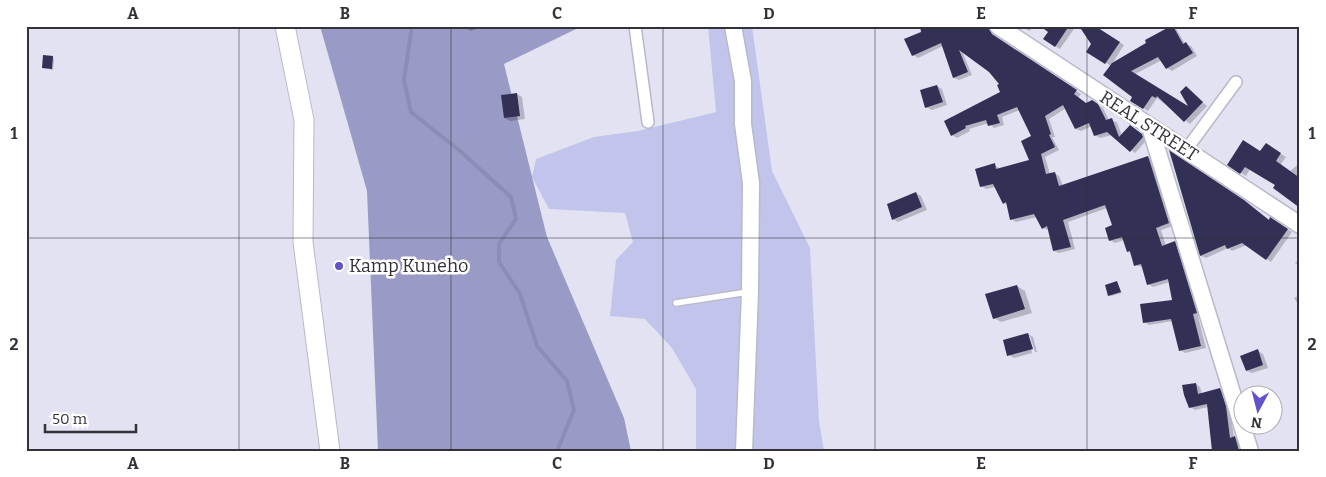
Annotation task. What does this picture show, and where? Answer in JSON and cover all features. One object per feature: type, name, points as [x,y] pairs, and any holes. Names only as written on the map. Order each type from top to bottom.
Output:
[{"type":"main road","points":[[285,26],[304,120],[303,242],[330,451]]},
{"type":"street","points":[[635,26],[648,122]]},
{"type":"street","points":[[733,26],[743,81],[743,124],[751,184],[750,291],[744,451]]},
{"type":"street","name":"REAL STREET","points":[[998,26],[1300,225]]},
{"type":"street","points":[[1186,150],[1236,82]]},
{"type":"street","points":[[1150,127],[1250,451]]},
{"type":"lane","points":[[676,303],[750,291]]},
{"type":"shaded area","points":[[320,26],[576,26],[576,29],[504,64],[547,237],[624,418],[631,451],[378,451],[367,191]]},
{"type":"shaded area","points":[[708,26],[752,26],[772,171],[810,248],[819,421],[824,451],[696,451],[696,389],[672,348],[645,319],[610,316],[616,260],[633,242],[625,213],[549,209],[532,177],[536,159],[594,137],[638,131],[716,112]]},
{"type":"building","points":[[920,26],[988,26],[992,34],[1077,90],[1074,94],[1086,103],[1092,100],[1098,104],[1106,120],[1112,118],[1119,137],[1130,125],[1142,134],[1143,137],[1130,152],[1107,132],[1094,136],[1089,123],[1075,129],[1063,105],[1045,116],[1051,134],[1049,135],[1055,147],[1041,154],[1046,174],[1055,172],[1059,186],[1148,156],[1169,223],[1156,228],[1162,246],[1175,241],[1197,313],[1193,314],[1201,346],[1179,351],[1171,319],[1143,323],[1140,304],[1172,300],[1168,279],[1147,285],[1141,264],[1134,266],[1130,251],[1127,252],[1122,237],[1109,241],[1105,228],[1112,225],[1105,205],[1063,220],[1071,247],[1053,251],[1047,226],[1042,229],[1034,214],[1010,220],[1006,202],[1003,204],[993,184],[980,187],[975,169],[995,163],[996,169],[1029,160],[1021,141],[1031,136],[1017,107],[997,115],[1000,123],[988,126],[986,120],[965,126],[966,128],[951,136],[944,121],[1000,92],[997,85],[999,84],[989,72],[959,50],[968,72],[953,78],[941,43],[912,56],[904,39],[921,32]]},
{"type":"building","points":[[1040,26],[1069,26],[1055,47],[1043,39],[1048,32]]},
{"type":"building","points":[[1079,26],[1095,26],[1120,42],[1105,64],[1086,52],[1091,44]]},
{"type":"building","points":[[1173,26],[1183,44],[1186,42],[1193,53],[1166,69],[1158,57],[1131,71],[1188,106],[1180,92],[1186,86],[1203,102],[1184,122],[1157,96],[1156,98],[1152,96],[1143,109],[1130,101],[1132,97],[1103,75],[1112,63],[1146,43],[1145,40]]},
{"type":"building","points":[[43,55],[53,56],[52,69],[42,68]]},
{"type":"building","points":[[937,85],[943,102],[925,108],[920,90]]},
{"type":"building","points":[[517,93],[520,116],[504,118],[501,95]]},
{"type":"building","points":[[1243,140],[1260,151],[1266,143],[1281,153],[1276,161],[1300,178],[1300,208],[1273,188],[1275,185],[1245,167],[1240,174],[1227,165]]},
{"type":"building","points":[[1169,150],[1244,200],[1269,220],[1270,217],[1288,229],[1266,260],[1242,243],[1227,249],[1225,245],[1200,256]]},
{"type":"building","points":[[916,192],[922,207],[892,220],[887,204]]},
{"type":"building","points":[[1117,281],[1121,292],[1108,296],[1105,285]]},
{"type":"building","points":[[1017,285],[1025,309],[993,319],[985,294]]},
{"type":"building","points":[[1028,333],[1033,349],[1007,356],[1003,340]]},
{"type":"building","points":[[1258,349],[1263,365],[1246,371],[1240,356]]},
{"type":"building","points":[[1196,383],[1198,394],[1220,388],[1226,406],[1230,438],[1235,436],[1239,451],[1212,451],[1207,404],[1189,408],[1184,395],[1182,385]]},
{"type":"waterway","points":[[412,26],[404,80],[411,112],[460,151],[511,197],[516,219],[499,244],[499,262],[520,294],[537,346],[567,381],[574,410],[557,451]]},
{"type":"place","name":"Kamp Kuneho","points":[[339,266]]}]
